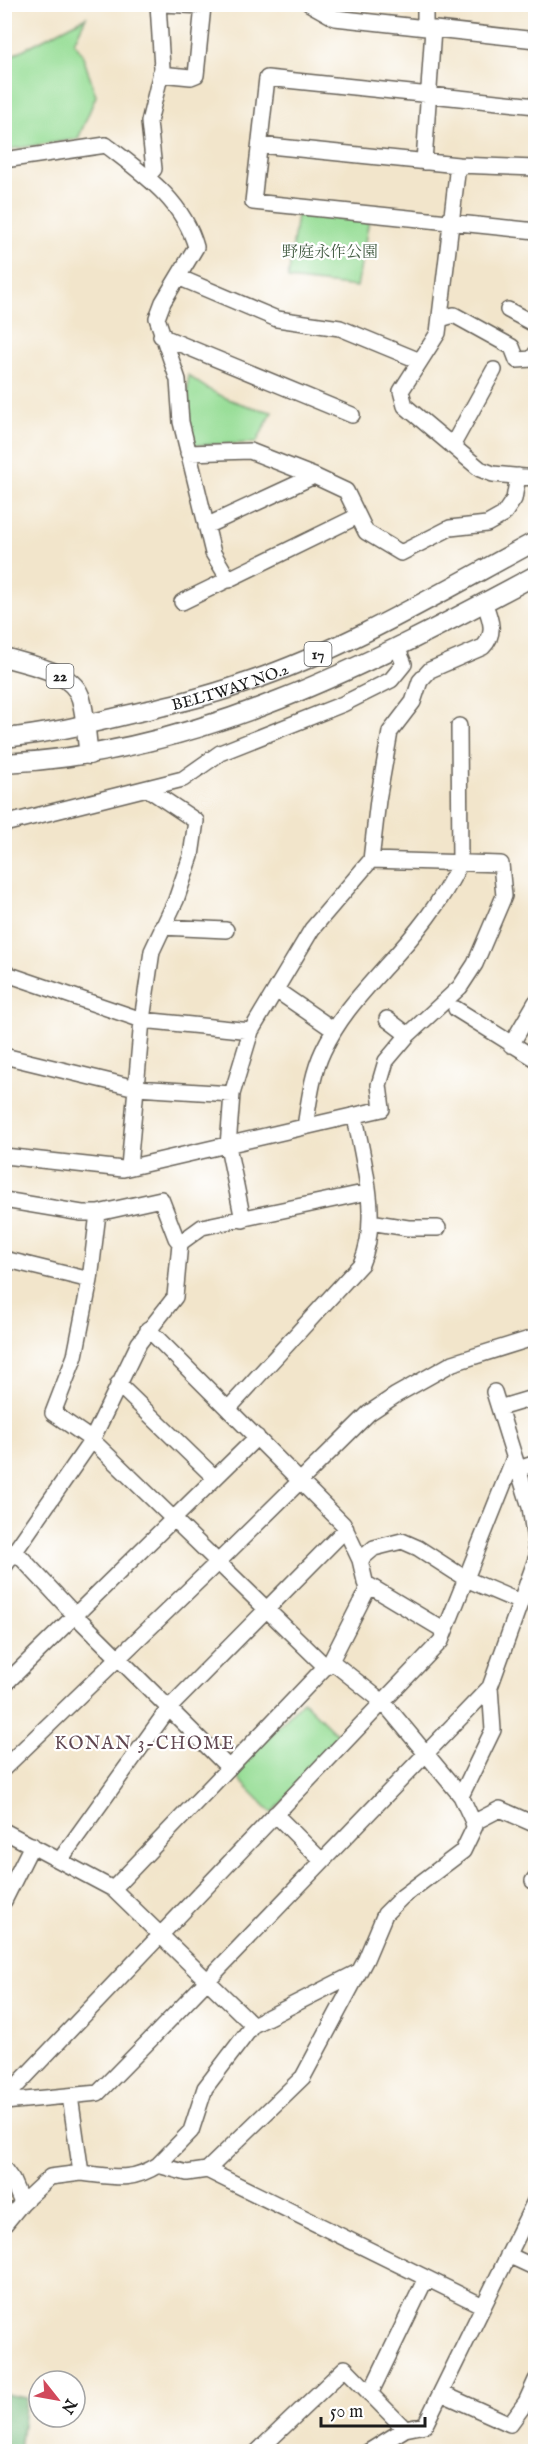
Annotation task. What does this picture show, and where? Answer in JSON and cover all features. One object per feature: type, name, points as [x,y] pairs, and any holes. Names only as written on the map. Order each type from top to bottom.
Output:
[{"type":"main road","name":"BELTWAY NO.2","points":[[4,738],[84,725],[185,701],[273,673],[332,648],[415,607],[536,541]]},
{"type":"main road","name":"BELTWAY NO.2","points":[[4,763],[58,760],[158,740],[271,703],[338,675],[536,574]]},
{"type":"main road","name":"22","points":[[4,657],[68,680],[81,697],[89,755]]},
{"type":"street","points":[[147,177],[154,169],[149,122],[160,74],[158,4]]},
{"type":"street","points":[[160,74],[191,77],[196,75],[203,6],[163,4]]},
{"type":"street","points":[[310,4],[335,18],[536,39]]},
{"type":"street","points":[[423,162],[429,94],[429,28],[425,4]]},
{"type":"street","points":[[536,106],[267,78],[253,202],[536,231]]},
{"type":"street","points":[[4,160],[106,145],[160,189],[190,226],[196,247],[162,302],[157,318],[161,336],[178,380],[181,422],[213,553],[229,580]]},
{"type":"street","points":[[260,145],[458,165],[536,168]]},
{"type":"street","points":[[458,165],[438,333],[401,392],[405,406],[480,469],[494,474],[536,478]]},
{"type":"street","points":[[178,277],[277,319],[340,328],[420,361]]},
{"type":"street","points":[[508,310],[536,325]]},
{"type":"street","points":[[440,319],[454,315],[512,347],[517,360],[532,359],[536,353]]},
{"type":"street","points":[[161,336],[352,415]]},
{"type":"street","points":[[452,446],[494,370]]},
{"type":"street","points":[[188,453],[250,451],[346,491],[366,532],[401,553],[450,528],[487,524],[503,514],[514,499],[518,476]]},
{"type":"street","points":[[206,526],[314,476]]},
{"type":"street","points":[[182,602],[358,516]]},
{"type":"street","points":[[243,1220],[228,1146],[232,1094],[251,1031],[312,929],[370,860],[390,732],[413,702],[420,681],[430,670],[483,647],[489,641],[492,628],[484,602]]},
{"type":"street","points":[[4,824],[183,779],[220,753],[343,704],[391,680],[404,664],[397,646]]},
{"type":"street","points":[[305,1127],[314,1076],[322,1053],[334,1030],[354,999],[424,922],[451,883],[460,863],[459,726]]},
{"type":"street","points":[[129,1167],[142,1020],[152,951],[176,900],[191,856],[196,821],[147,789]]},
{"type":"street","points":[[4,1156],[123,1169],[382,1109],[379,1085],[386,1061],[408,1035],[460,987],[475,964],[504,896],[501,864],[370,860]]},
{"type":"street","points":[[162,927],[226,930]]},
{"type":"street","points":[[4,973],[142,1020],[251,1031]]},
{"type":"street","points":[[276,990],[334,1030]]},
{"type":"street","points":[[511,1045],[536,1002]]},
{"type":"street","points":[[456,1008],[536,1059]]},
{"type":"street","points":[[387,1019],[408,1035]]},
{"type":"street","points":[[4,1056],[136,1088],[232,1094]]},
{"type":"street","points":[[228,1409],[360,1264],[367,1245],[370,1222],[368,1192],[355,1116]]},
{"type":"street","points":[[180,1243],[202,1227],[368,1192]]},
{"type":"street","points":[[4,1200],[82,1213],[98,1213],[161,1198],[180,1243],[175,1297],[148,1329],[118,1384],[92,1440],[9,1557],[75,1615],[228,1767]]},
{"type":"street","points":[[98,1213],[90,1280],[75,1356],[53,1413],[92,1440],[267,1610],[328,1664],[384,1703],[461,1796],[475,1826],[464,1851],[402,1897],[385,1914],[358,1972],[303,2077],[207,2170]]},
{"type":"street","points":[[370,1222],[408,1228],[438,1228]]},
{"type":"street","points":[[4,1259],[90,1280]]},
{"type":"street","points":[[113,1888],[328,1664],[367,1590],[360,1560],[346,1529],[148,1329]]},
{"type":"street","points":[[4,1768],[369,1413],[453,1363],[536,1337]]},
{"type":"street","points":[[118,1384],[215,1478]]},
{"type":"street","points":[[494,1392],[530,1507],[536,1548]]},
{"type":"street","points":[[499,1408],[536,1398]]},
{"type":"street","points":[[4,1684],[257,1437]]},
{"type":"street","points":[[516,1464],[536,1463]]},
{"type":"street","points":[[4,2101],[441,1641],[516,1464]]},
{"type":"street","points":[[60,1860],[169,1708],[346,1529]]},
{"type":"street","points":[[360,1560],[374,1548],[402,1541],[418,1548],[466,1579],[520,1602]]},
{"type":"street","points":[[4,2101],[98,2093],[208,1981],[490,1687],[536,1559]]},
{"type":"street","points":[[365,1583],[445,1632]]},
{"type":"street","points":[[461,1796],[493,1730],[490,1687]]},
{"type":"street","points":[[473,1823],[500,1809],[536,1825]]},
{"type":"street","points":[[275,1814],[322,1861]]},
{"type":"street","points":[[4,1831],[113,1888],[253,2025]]},
{"type":"street","points":[[4,1901],[32,1845]]},
{"type":"street","points":[[536,1877],[533,1881],[536,1882]]},
{"type":"street","points":[[4,2225],[22,2203],[50,2177],[81,2173],[130,2177],[142,2175],[158,2165],[191,2131],[205,2088],[253,2025],[358,1972]]},
{"type":"street","points":[[70,2096],[81,2173]]},
{"type":"street","points":[[158,2165],[187,2173],[207,2170],[483,2307]]},
{"type":"street","points":[[4,2169],[12,2180],[22,2203]]},
{"type":"street","points":[[368,2451],[405,2429],[425,2425],[536,2199]]},
{"type":"street","points":[[508,2255],[536,2268]]},
{"type":"street","points":[[370,2394],[426,2278]]},
{"type":"street","points":[[257,2451],[345,2368],[405,2429]]},
{"type":"street","points":[[441,2393],[510,2424],[526,2402],[536,2380]]},
{"type":"green space","points":[[86,17],[74,42],[82,53],[96,96],[78,139],[5,150],[5,59]]},
{"type":"green space","name":"野庭永作公園","points":[[297,215],[369,220],[357,287],[288,279]]},
{"type":"green space","points":[[188,375],[228,399],[272,412],[256,443],[194,445],[188,415]]},
{"type":"green space","points":[[303,1701],[341,1738],[272,1813],[233,1773]]},
{"type":"green space","points":[[5,2394],[26,2398],[20,2451],[5,2451]]},
{"type":"district","name":"KONAN 3-CHOME","points":[[145,1743]]}]
